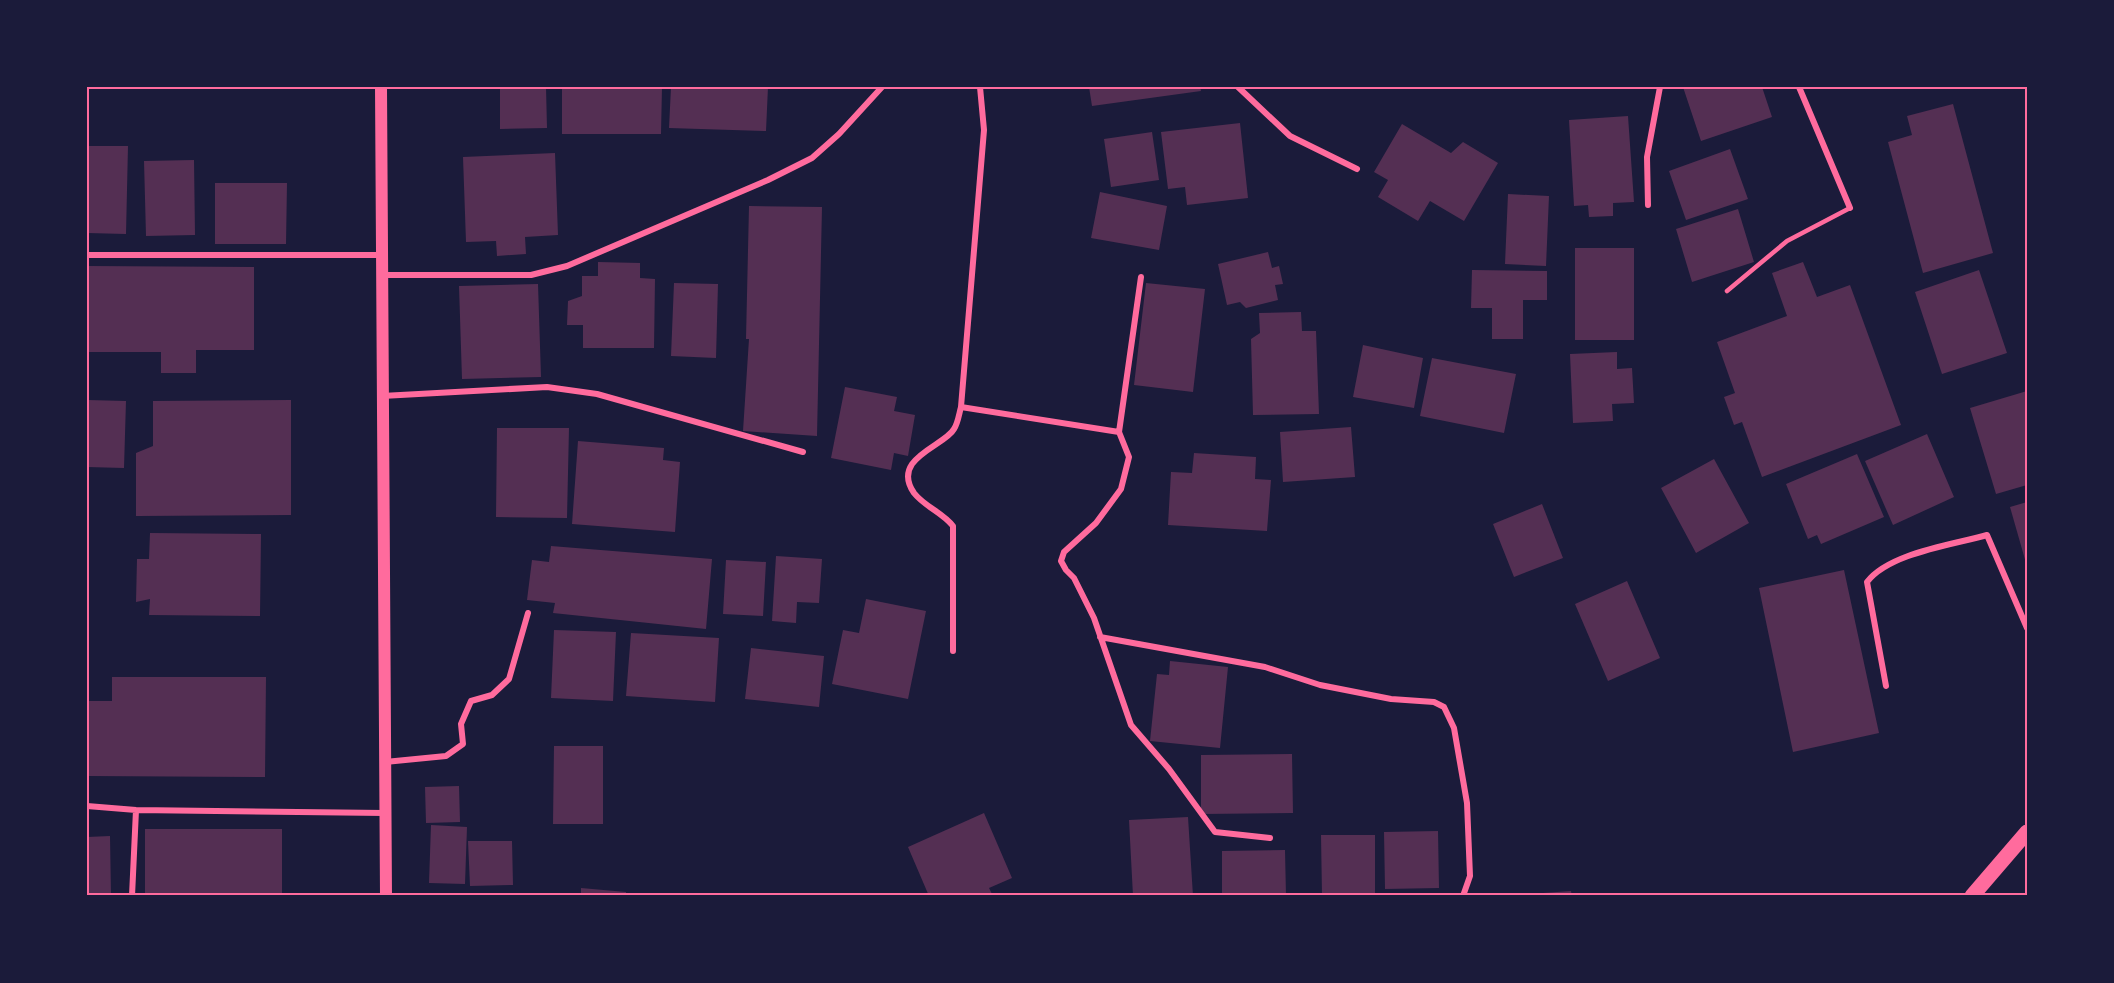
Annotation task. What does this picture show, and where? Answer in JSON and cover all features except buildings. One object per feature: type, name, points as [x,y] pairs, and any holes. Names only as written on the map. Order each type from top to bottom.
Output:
[{"type":"main road","points":[[381,87],[386,896]]},
{"type":"main road","points":[[1972,896],[2027,832]]},
{"type":"street","points":[[383,275],[531,274],[567,266],[768,180],[812,158],[839,134],[882,87]]},
{"type":"street","points":[[953,651],[953,526],[946,518],[921,501],[912,490],[909,478],[915,460],[925,450],[954,431],[961,407],[984,130],[980,87]]},
{"type":"street","points":[[1238,87],[1290,135],[1357,169]]},
{"type":"street","points":[[1648,205],[1647,157],[1660,87]]},
{"type":"street","points":[[1799,87],[1850,208]]},
{"type":"street","points":[[87,255],[383,255]]},
{"type":"street","points":[[1141,278],[1119,432],[1129,457],[1120,489],[1096,523],[1064,552],[1061,561],[1079,588],[1094,618],[1131,725],[1169,769],[1215,832],[1269,838]]},
{"type":"street","points":[[382,396],[547,387],[597,394],[803,452]]},
{"type":"street","points":[[961,407],[1119,432]]},
{"type":"street","points":[[1886,686],[1867,582],[1874,573],[1906,557],[1987,535],[2027,628]]},
{"type":"street","points":[[385,762],[446,756],[463,744],[461,724],[471,701],[492,694],[509,679],[528,613]]},
{"type":"street","points":[[1100,637],[1265,667],[1320,685],[1391,699],[1434,702],[1444,707],[1454,728],[1467,803],[1470,876],[1463,896]]},
{"type":"street","points":[[87,806],[136,810],[385,813]]},
{"type":"street","points":[[132,896],[136,810]]},
{"type":"lane","points":[[1727,291],[1787,241],[1850,208]]}]
